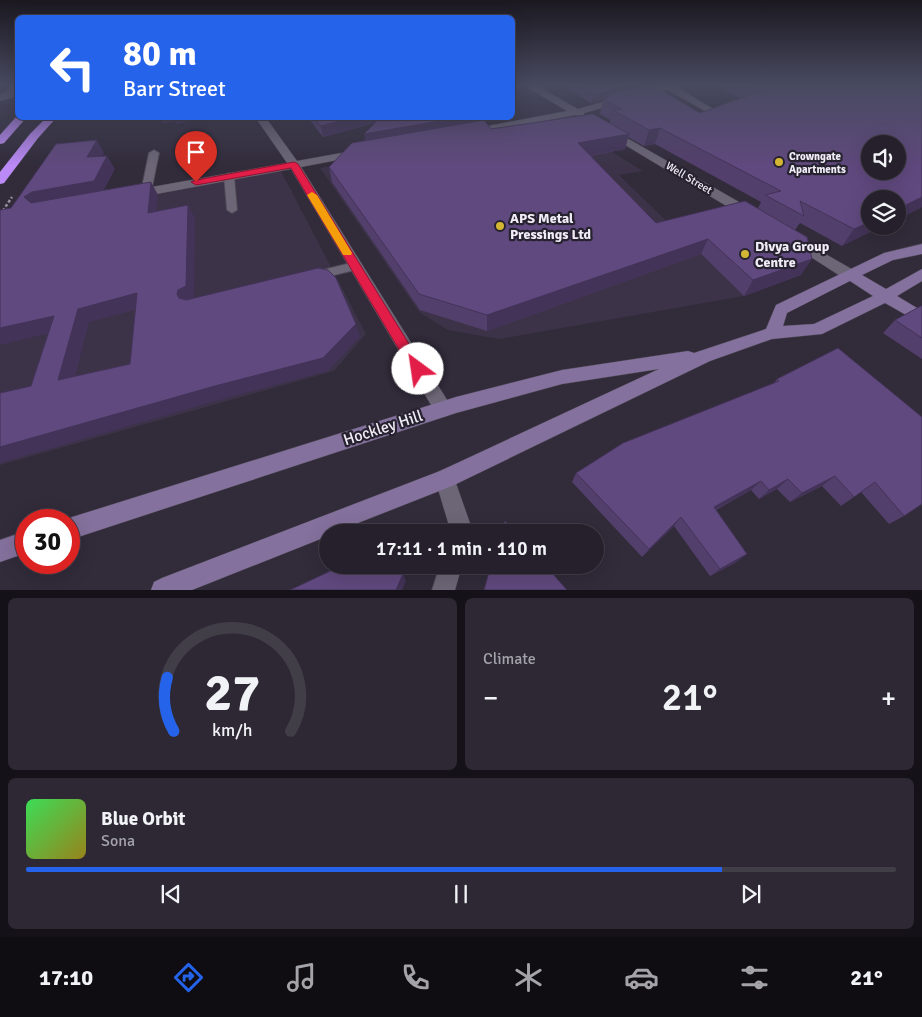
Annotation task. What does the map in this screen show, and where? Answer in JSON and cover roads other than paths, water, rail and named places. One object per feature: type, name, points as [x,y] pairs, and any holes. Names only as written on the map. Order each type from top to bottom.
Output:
[{"type":"highway","points":[[0,141],[19,120]]},
{"type":"highway","points":[[0,180],[34,136],[49,120]]},
{"type":"main road","points":[[772,333],[780,309],[888,256],[922,249]]},
{"type":"main road","name":"Hockley Hill","points":[[162,590],[445,478],[704,356],[772,333],[816,330],[886,296],[922,274]]},
{"type":"main road","points":[[850,275],[922,318]]},
{"type":"main road","name":"Hockley Hill","points":[[80,525],[443,409],[562,377],[704,356]]},
{"type":"main road","points":[[0,551],[15,546]]},
{"type":"street","name":"Well Street","points":[[577,112],[756,218]]},
{"type":"street","points":[[460,134],[577,112]]},
{"type":"street","points":[[262,120],[294,164],[443,409]]},
{"type":"street","points":[[127,195],[372,150]]},
{"type":"street","points":[[781,232],[850,275]]},
{"type":"street","points":[[445,478],[459,524]]},
{"type":"street","points":[[443,590],[449,574]]},
{"type":"lane","points":[[713,112],[717,114]]},
{"type":"lane","points":[[146,192],[154,152]]},
{"type":"lane","points":[[229,176],[232,210]]},
{"type":"lane","points":[[298,280],[355,266]]},
{"type":"place","name":"Crowngate Apartments","points":[[779,162]]},
{"type":"place","name":"APS Metal Pressings Ltd","points":[[500,226]]},
{"type":"place","name":"Divya Group Centre","points":[[745,254]]}]
